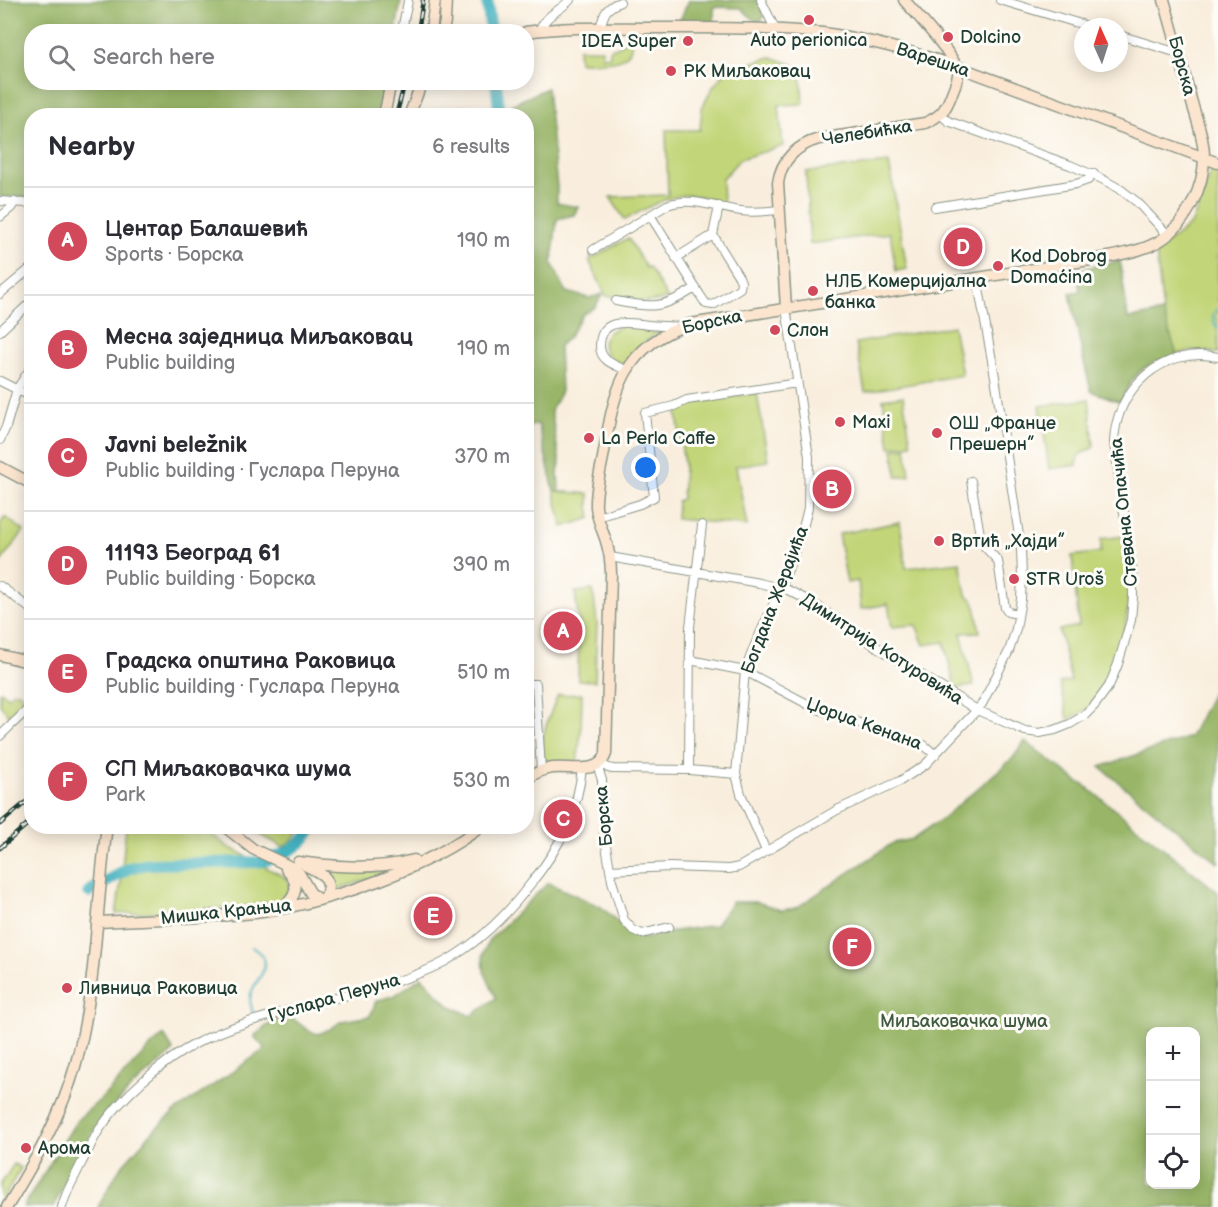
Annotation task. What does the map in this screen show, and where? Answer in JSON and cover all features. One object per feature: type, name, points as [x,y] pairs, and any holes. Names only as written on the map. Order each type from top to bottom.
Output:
[{"type":"main road","points":[[432,24],[435,0]]},
{"type":"main road","points":[[444,24],[446,0]]},
{"type":"main road","points":[[904,0],[938,40],[958,71],[957,80],[941,115]]},
{"type":"main road","name":"Борска","points":[[599,764],[605,757],[607,749],[611,582],[610,557],[597,517],[596,500],[610,419],[626,370],[649,345],[682,327],[700,322],[1082,261],[1136,251],[1168,236],[1189,210],[1200,183],[1204,157],[1196,117],[1164,0]]},
{"type":"main road","name":"Варешка","points":[[534,31],[600,28],[774,29],[857,39],[956,66],[1218,163]]},
{"type":"main road","points":[[929,57],[936,52],[938,40]]},
{"type":"main road","points":[[386,108],[389,90]]},
{"type":"main road","points":[[412,108],[419,90]]},
{"type":"main road","name":"Челебићка","points":[[786,308],[778,183],[782,169],[790,156],[803,145],[813,141],[922,124],[941,115]]},
{"type":"main road","points":[[0,467],[24,480]]},
{"type":"main road","points":[[0,655],[24,661]]},
{"type":"main road","points":[[534,774],[555,768],[582,768],[599,764]]},
{"type":"main road","points":[[7,1207],[29,1172],[62,1107],[81,1043],[89,1000],[106,834]]},
{"type":"main road","points":[[234,834],[253,849],[296,870],[311,894],[322,899],[329,885],[323,875],[256,844],[243,841]]},
{"type":"main road","name":"Мишка Крањца","points":[[98,922],[236,915],[280,909],[322,899],[384,879],[471,834]]},
{"type":"main road","points":[[298,862],[340,867],[371,867],[393,865],[432,856]]},
{"type":"main road","points":[[279,862],[292,875],[295,885],[292,899],[280,909]]},
{"type":"street","points":[[403,24],[408,0]]},
{"type":"street","points":[[540,30],[544,21],[570,0]]},
{"type":"street","points":[[600,28],[608,0]]},
{"type":"street","points":[[761,0],[774,29]]},
{"type":"street","points":[[1000,0],[1074,22]]},
{"type":"street","points":[[604,14],[620,2]]},
{"type":"street","points":[[1128,38],[1178,53]]},
{"type":"street","points":[[941,115],[948,122],[1094,174],[1129,195],[1168,236]]},
{"type":"street","points":[[935,207],[1076,184],[1089,180],[1094,174]]},
{"type":"street","points":[[0,201],[24,203]]},
{"type":"street","points":[[0,217],[15,202]]},
{"type":"street","points":[[593,250],[667,205],[677,202],[693,202],[745,212],[779,210]]},
{"type":"street","points":[[676,258],[713,235],[719,206]]},
{"type":"street","name":"Борска","points":[[650,215],[695,288],[710,306],[740,288],[740,280],[713,235]]},
{"type":"street","points":[[0,294],[24,274]]},
{"type":"street","points":[[610,870],[670,867],[729,869],[743,865],[837,810],[910,775],[935,755],[982,704],[1009,651],[1014,636],[1022,576],[1021,549],[995,377],[977,278]]},
{"type":"street","name":"Борска","points":[[616,301],[643,306],[662,305],[676,300],[695,288]]},
{"type":"street","points":[[0,331],[24,308]]},
{"type":"street","name":"Богдана Жерајића","points":[[766,851],[741,794],[736,774],[745,671],[780,588],[803,528],[808,508],[809,457],[786,308]]},
{"type":"street","points":[[626,370],[611,364],[602,354],[601,339],[607,328],[621,322],[682,327]]},
{"type":"street","name":"Стевана Опачића","points":[[977,710],[1025,731],[1039,734],[1062,728],[1085,715],[1106,691],[1125,640],[1134,596],[1130,551],[1114,444],[1118,419],[1137,382],[1154,368],[1188,357],[1218,357]]},
{"type":"street","points":[[0,440],[6,428],[17,389],[24,378]]},
{"type":"street","points":[[0,381],[24,393]]},
{"type":"street","points":[[597,517],[640,504],[654,497],[645,413],[674,406],[687,400],[797,383]]},
{"type":"street","points":[[971,481],[982,541],[998,561],[1005,608],[1008,612],[1018,614]]},
{"type":"street","points":[[689,770],[691,613],[702,525]]},
{"type":"street","name":"Димитрија Котуровића","points":[[610,557],[793,592],[977,710]]},
{"type":"street","points":[[0,586],[24,604]]},
{"type":"street","name":"Џорџа Кенана","points":[[690,660],[745,671],[815,708],[924,745],[935,755]]},
{"type":"street","points":[[534,684],[536,684],[541,771]]},
{"type":"street","points":[[0,736],[24,713]]},
{"type":"street","points":[[599,764],[613,769],[689,770],[736,774]]},
{"type":"street","name":"Борска","points":[[599,764],[602,780],[603,826],[610,870],[622,917],[629,927],[642,934],[669,927]]},
{"type":"street","name":"Гуслара Перуна","points":[[62,1207],[69,1187],[99,1130],[140,1084],[188,1048],[209,1037],[251,1021],[359,992],[408,976],[446,961],[483,936],[530,886],[557,847],[574,806],[582,768]]},
{"type":"green space","points":[[0,0],[401,0],[397,24],[24,24],[24,90],[383,90],[380,108],[24,108],[24,197],[0,197]]},
{"type":"green space","points":[[689,0],[759,0],[764,15],[761,21],[756,22],[741,8],[714,7],[714,22],[679,22]]},
{"type":"green space","points":[[631,40],[627,55],[621,59],[579,62],[578,49],[602,49],[602,57],[610,56],[610,49]]},
{"type":"green space","points":[[771,57],[794,65],[801,75],[803,104],[779,105],[783,146],[740,159],[722,179],[723,205],[710,199],[684,195],[649,207],[625,220],[610,197],[668,195],[666,130],[700,130],[702,108],[713,87],[726,71]]},
{"type":"green space","points":[[547,88],[557,203],[578,207],[574,215],[557,219],[552,263],[566,292],[589,298],[603,294],[595,307],[583,314],[568,338],[559,346],[561,391],[551,411],[560,463],[559,491],[554,491],[538,424],[534,425],[534,108],[509,108]]},
{"type":"green space","points":[[889,163],[907,269],[896,271],[890,233],[810,244],[806,172]]},
{"type":"green space","points":[[1213,167],[1218,170],[1218,353],[1190,352],[1153,363],[1144,368],[1131,381],[1121,402],[1091,391],[1070,293],[1080,291],[1077,270],[1120,261],[1128,319],[1163,312],[1156,252],[1192,223]]},
{"type":"green space","points":[[628,238],[668,299],[641,302],[606,296],[589,260]]},
{"type":"green space","points":[[1120,261],[1128,319],[1163,312],[1177,355],[1158,361],[1136,375],[1121,402],[1091,391],[1070,293],[1080,291],[1077,270]]},
{"type":"green space","points":[[624,325],[661,331],[645,342],[623,365],[608,355],[603,343],[610,331]]},
{"type":"green space","points":[[953,326],[962,375],[865,392],[856,343]]},
{"type":"green space","points":[[757,393],[768,461],[736,466],[747,526],[676,519],[677,501],[682,499],[684,465],[677,414],[679,408],[683,404]]},
{"type":"green space","points":[[903,396],[911,444],[890,447],[883,399]]},
{"type":"green space","points":[[1089,399],[1094,447],[1079,455],[1077,465],[1049,469],[1040,406]]},
{"type":"green space","points":[[906,447],[910,475],[897,477],[893,449]]},
{"type":"green space","points":[[554,491],[589,494],[591,518],[563,527]]},
{"type":"green space","points":[[5,517],[24,531],[0,563],[0,524]]},
{"type":"green space","points":[[900,522],[906,568],[960,562],[966,594],[974,601],[980,632],[961,633],[974,686],[955,688],[944,642],[924,645],[916,625],[892,627],[888,604],[861,609],[858,581],[847,583],[838,534]]},
{"type":"green space","points":[[1124,536],[1129,596],[1122,637],[1113,664],[1095,700],[1086,710],[1068,719],[1060,683],[1071,681],[1059,630],[1079,626],[1072,556],[1101,552],[1101,539]]},
{"type":"green space","points":[[593,590],[597,623],[595,681],[578,680],[579,625],[575,592]]},
{"type":"green space","points":[[1218,681],[1218,863],[1100,767],[1190,737]]},
{"type":"green space","points":[[0,692],[8,697],[13,692],[19,692],[24,697],[24,710],[13,720],[0,705]]},
{"type":"green space","points":[[582,694],[577,763],[549,763],[544,758],[542,741],[558,695]]},
{"type":"green space","name":"Миљаковачка шума","points":[[1025,741],[1218,892],[1218,1207],[98,1207],[120,1168],[154,1130],[173,1113],[265,1049],[254,1036],[268,1025],[288,1015],[309,1031],[318,1034],[342,1021],[370,1016],[376,1001],[395,995],[422,977],[447,1004],[471,1016],[496,998],[484,971],[483,955],[489,940],[548,883],[601,907],[631,933],[647,938],[668,932],[716,925],[732,902],[757,902],[781,910],[796,908],[893,843],[913,839],[943,818],[1013,758]]},
{"type":"green space","points":[[125,834],[211,834],[228,847],[256,861],[171,861],[122,868]]},
{"type":"green space","points":[[259,834],[298,834],[283,847]]},
{"type":"green space","points":[[261,865],[285,877],[290,884],[287,895],[278,901],[247,907],[116,914],[122,875],[130,871],[149,866]]},
{"type":"green space","points":[[323,868],[391,869],[386,873],[333,891]]},
{"type":"green space","points":[[164,1035],[174,1051],[132,1087],[97,1125],[53,1207],[23,1207],[77,1120]]},
{"type":"green space","points":[[14,1164],[21,1168],[0,1204],[0,1185]]},
{"type":"waterway","points":[[487,0],[490,24]]},
{"type":"waterway","points":[[497,90],[499,108]]},
{"type":"waterway","points":[[1218,309],[1213,316],[1218,329]]},
{"type":"waterway","points":[[89,892],[129,868],[148,864],[267,860],[290,850],[308,834]]},
{"type":"waterway","points":[[252,947],[261,954],[265,967],[252,992],[250,1001],[253,1013]]},
{"type":"railway","points":[[419,24],[423,0]]},
{"type":"railway","points":[[398,108],[403,90]]},
{"type":"railway","points":[[0,824],[24,804]]},
{"type":"railway","points":[[0,848],[24,827]]},
{"type":"place","name":"Auto perionica","points":[[809,20]]},
{"type":"place","name":"Dolcino","points":[[948,37]]},
{"type":"place","name":"IDEA Super","points":[[688,41]]},
{"type":"place","name":"РК Миљаковац","points":[[671,71]]},
{"type":"place","name":"11193 Београд 61","points":[[963,247]]},
{"type":"place","name":"Kod Dobrog Domaćina","points":[[998,266]]},
{"type":"place","name":"НЛБ Комерцијална банка","points":[[813,291]]},
{"type":"place","name":"Слон","points":[[775,330]]},
{"type":"place","name":"Maxi","points":[[840,422]]},
{"type":"place","name":"ОШ „Франце Прешерн”","points":[[937,433]]},
{"type":"place","name":"La Perla Caffe","points":[[589,438]]},
{"type":"place","name":"Месна заједница Миљаковац","points":[[832,489]]},
{"type":"place","name":"Вртић „Хајди”","points":[[939,541]]},
{"type":"place","name":"STR Uroš","points":[[1014,579]]},
{"type":"place","name":"Центар Балашевић","points":[[563,631]]},
{"type":"place","name":"Javni beležnik","points":[[563,819]]},
{"type":"place","name":"Градска општина Раковица","points":[[433,916]]},
{"type":"place","name":"СП Миљаковачка шума","points":[[852,947]]},
{"type":"place","name":"Ливница Раковица","points":[[67,988]]},
{"type":"place","name":"Арома","points":[[26,1148]]}]
